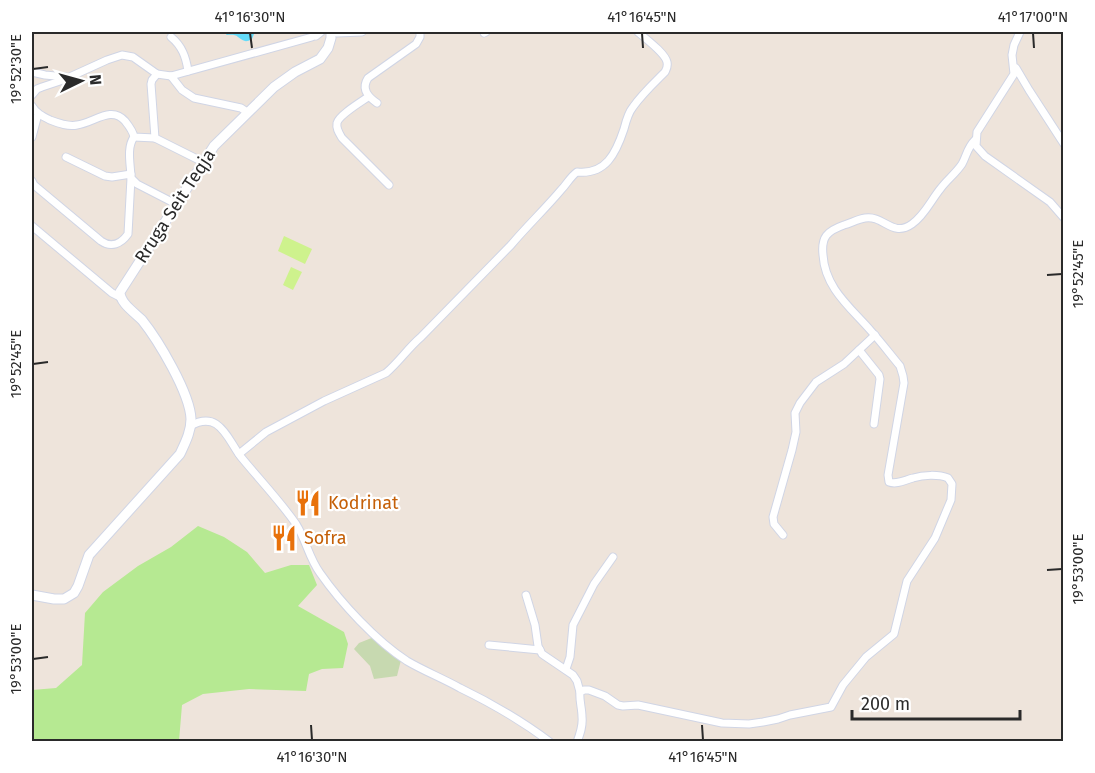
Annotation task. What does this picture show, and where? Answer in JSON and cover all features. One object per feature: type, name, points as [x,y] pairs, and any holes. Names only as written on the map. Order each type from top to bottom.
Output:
[{"type":"main road","name":"Rruga Seit Teqja","points":[[120,297],[121,289],[214,146],[274,87],[295,72],[320,59],[328,48],[332,32]]},
{"type":"main road","points":[[32,595],[47,599],[64,599],[74,593],[89,555],[175,460],[187,439],[190,409],[180,384],[165,355],[142,321],[120,297]]},
{"type":"street","points":[[332,32],[362,32]]},
{"type":"street","points":[[377,103],[369,97],[365,90],[365,82],[416,44],[420,32]]},
{"type":"street","points":[[239,454],[266,432],[324,401],[386,373],[395,366],[410,347],[511,245],[566,185],[572,175],[577,172],[593,171],[609,160],[615,153],[632,107],[667,68],[667,60],[663,55],[638,32]]},
{"type":"street","points":[[580,692],[589,690],[605,696],[618,705],[638,705],[722,723],[764,722],[790,714],[831,707],[843,685],[866,657],[894,634],[908,581],[935,538],[951,500],[952,484],[948,478],[939,476],[916,477],[895,484],[889,482],[888,475],[903,376],[900,366],[875,335],[850,310],[832,286],[823,257],[824,238],[836,228],[863,218],[870,217],[896,229],[913,224],[920,217],[940,188],[963,163],[977,132],[1014,74],[1012,55],[1020,32]]},
{"type":"street","points":[[32,94],[37,89],[122,55],[133,57],[157,74],[171,76],[316,35]]},
{"type":"street","points":[[171,37],[184,54],[188,71]]},
{"type":"street","points":[[1014,66],[1064,144]]},
{"type":"street","points":[[32,72],[69,78]]},
{"type":"street","points":[[156,138],[152,80],[157,74]]},
{"type":"street","points":[[171,76],[182,90],[194,98],[241,108],[247,112]]},
{"type":"street","points":[[369,97],[340,118],[337,130],[342,138],[389,185]]},
{"type":"street","points":[[32,106],[38,114],[72,126],[116,114],[134,134],[130,149],[128,234],[119,243],[112,245],[100,242],[32,181]]},
{"type":"street","points":[[32,137],[38,114]]},
{"type":"street","points":[[134,138],[156,138],[203,162]]},
{"type":"street","points":[[975,140],[976,146],[985,156],[1050,202],[1064,218]]},
{"type":"street","points":[[66,157],[105,176],[131,176]]},
{"type":"street","points":[[131,176],[137,184],[172,202]]},
{"type":"street","points":[[32,226],[112,293],[120,297]]},
{"type":"street","points":[[783,535],[774,524],[773,517],[796,432],[795,413],[812,385],[844,364],[875,335]]},
{"type":"street","points":[[859,350],[880,379],[874,424]]},
{"type":"street","points":[[190,426],[204,421],[215,423],[224,432],[296,524],[321,575],[371,632],[405,659],[477,697],[550,741]]},
{"type":"street","points":[[566,669],[570,657],[573,625],[594,584],[613,557]]},
{"type":"street","points":[[526,595],[542,654],[566,669],[577,681],[582,726],[577,741]]},
{"type":"street","points":[[489,645],[540,650]]},
{"type":"green space","points":[[284,236],[312,249],[305,264],[278,251]]},
{"type":"green space","points":[[291,267],[302,272],[293,290],[283,285]]},
{"type":"green space","points":[[198,526],[224,537],[247,552],[265,573],[291,565],[309,565],[317,585],[298,606],[344,632],[348,644],[343,668],[322,669],[309,674],[306,691],[249,689],[203,694],[182,705],[179,741],[32,741],[32,690],[56,688],[82,665],[85,613],[103,592],[138,566],[171,547]]},
{"type":"green space","points":[[374,637],[401,660],[397,676],[374,679],[370,666],[354,649],[359,643]]},
{"type":"water","points":[[228,32],[254,34],[252,39],[246,41],[235,35],[226,35]]},
{"type":"place","name":"Kodrinat","points":[[308,503]]},
{"type":"place","name":"Sofra","points":[[284,538]]}]
